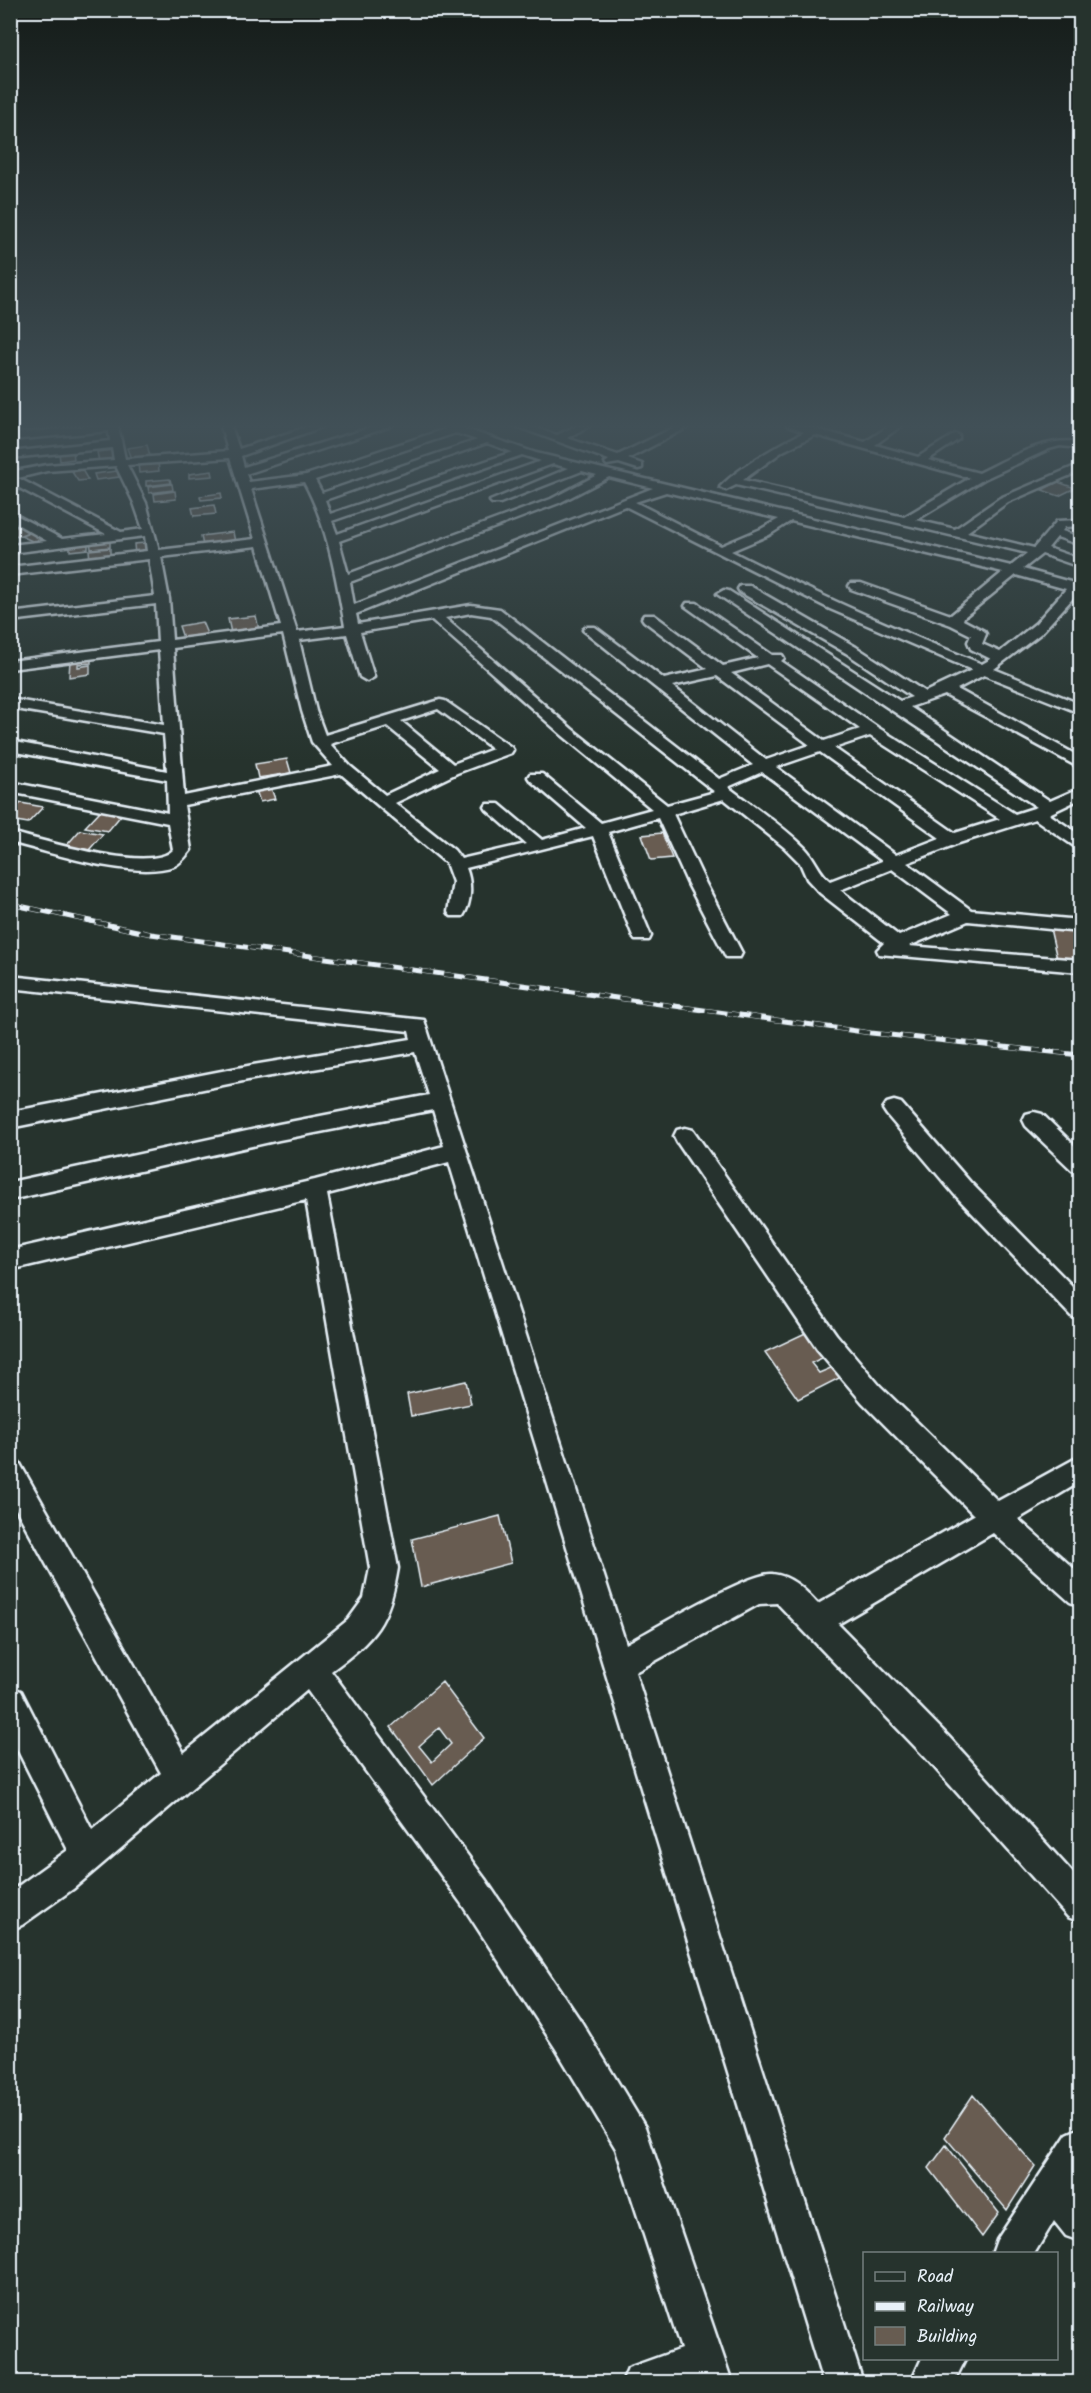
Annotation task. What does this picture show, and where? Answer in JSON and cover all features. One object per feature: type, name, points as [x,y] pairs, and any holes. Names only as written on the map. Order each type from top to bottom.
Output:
[{"type":"street","points":[[50,538],[60,543]]},
{"type":"street","points":[[10,549],[105,538]]},
{"type":"street","points":[[10,837],[129,864],[150,865],[169,862],[176,858],[182,850],[176,820],[162,599],[151,538]]},
{"type":"street","points":[[261,538],[290,633],[309,711],[320,742],[344,769],[448,854],[458,865],[462,893],[457,912]]},
{"type":"street","points":[[337,538],[333,539],[344,580],[352,628],[368,677]]},
{"type":"street","points":[[344,580],[457,538]]},
{"type":"street","points":[[349,612],[535,538]]},
{"type":"street","points":[[697,538],[800,590],[983,670],[1080,709]]},
{"type":"street","points":[[722,550],[751,538]]},
{"type":"street","points":[[872,538],[1079,587]]},
{"type":"street","points":[[980,538],[1039,550],[1080,563]]},
{"type":"street","points":[[956,622],[960,613],[1015,571],[1049,538]]},
{"type":"street","points":[[10,571],[262,542]]},
{"type":"street","points":[[856,586],[956,622],[979,634],[975,642],[976,646],[1000,658]]},
{"type":"street","points":[[898,706],[947,690],[983,670],[1029,637],[1079,587]]},
{"type":"street","points":[[745,589],[851,650],[924,698]]},
{"type":"street","points":[[724,594],[898,706],[1043,811],[1080,842]]},
{"type":"street","points":[[10,617],[162,599]]},
{"type":"street","points":[[692,606],[872,730],[1014,821]]},
{"type":"street","points":[[10,665],[166,646],[352,628],[471,609],[495,612],[802,853],[816,879],[826,889],[897,944]]},
{"type":"street","points":[[435,616],[567,732],[663,810],[697,884],[733,953]]},
{"type":"street","points":[[649,618],[821,746],[953,839]]},
{"type":"street","points":[[590,630],[764,766],[896,861],[966,915]]},
{"type":"street","points":[[661,684],[810,651]]},
{"type":"street","points":[[947,690],[1080,763]]},
{"type":"street","points":[[10,703],[171,731]]},
{"type":"street","points":[[320,742],[440,704],[505,750],[451,770],[383,802]]},
{"type":"street","points":[[390,720],[451,770]]},
{"type":"street","points":[[458,865],[539,846],[663,810],[721,790],[764,766],[872,730]]},
{"type":"street","points":[[10,746],[175,777]]},
{"type":"street","points":[[176,802],[344,769]]},
{"type":"street","points":[[536,777],[598,830],[642,936]]},
{"type":"street","points":[[10,787],[176,820]]},
{"type":"street","points":[[826,889],[953,839],[1043,811],[1080,793]]},
{"type":"street","points":[[494,807],[539,846]]},
{"type":"street","points":[[1080,926],[966,915],[929,928],[886,950],[1080,966]]},
{"type":"street","points":[[10,982],[417,1025],[843,2382]]},
{"type":"street","points":[[10,1120],[253,1072],[422,1044]]},
{"type":"street","points":[[10,1191],[279,1132],[440,1101]]},
{"type":"street","points":[[894,1109],[962,1188],[1080,1309]]},
{"type":"street","points":[[1034,1119],[1080,1164]]},
{"type":"street","points":[[685,1136],[827,1342],[871,1394],[996,1518],[1080,1592]]},
{"type":"street","points":[[10,1260],[315,1189],[457,1151]]},
{"type":"street","points":[[10,1913],[87,1854],[358,1630],[377,1604],[384,1569],[315,1189]]},
{"type":"street","points":[[814,1622],[1080,1468]]},
{"type":"street","points":[[10,1471],[180,1777]]},
{"type":"street","points":[[618,1665],[764,1588],[775,1587],[787,1593],[937,1747],[1080,1905]]},
{"type":"street","points":[[310,1668],[473,1891],[569,2036],[632,2140],[709,2372],[642,2382]]},
{"type":"street","points":[[10,1702],[87,1854]]},
{"type":"street","points":[[1012,2252],[1080,2147]]},
{"type":"street","points":[[1052,2189],[1080,2222]]},
{"type":"street","points":[[931,2382],[945,2360]]},
{"type":"building","points":[[25,538],[51,539],[39,544]]},
{"type":"building","points":[[110,538],[110,547],[91,549],[90,540]]},
{"type":"building","points":[[201,538],[234,538],[235,542],[203,546]]},
{"type":"building","points":[[88,540],[88,549],[70,551],[70,542]]},
{"type":"building","points":[[145,543],[146,554],[135,555],[134,544]]},
{"type":"building","points":[[110,548],[110,558],[90,560],[89,550]]},
{"type":"building","points":[[256,616],[259,630],[231,633],[228,619]]},
{"type":"building","points":[[202,622],[207,634],[183,638],[179,626]]},
{"type":"building","points":[[91,657],[91,663],[78,664],[78,667],[90,665],[90,674],[69,677],[70,660]]},
{"type":"building","points":[[287,759],[291,773],[258,778],[255,764]]},
{"type":"building","points":[[271,788],[275,799],[260,802],[256,790]]},
{"type":"building","points":[[21,803],[43,807],[28,823],[10,820],[10,813]]},
{"type":"building","points":[[100,811],[122,814],[108,831],[85,827]]},
{"type":"building","points":[[80,830],[103,834],[89,850],[66,846]]},
{"type":"building","points":[[662,833],[672,858],[651,860],[642,835]]},
{"type":"building","points":[[1049,924],[1080,927],[1080,961],[1057,959]]},
{"type":"building","points":[[816,1328],[849,1373],[798,1399],[765,1352]],"holes":[[[824,1357],[831,1368],[819,1373],[811,1363]]]},
{"type":"building","points":[[466,1381],[471,1404],[411,1416],[407,1394]]},
{"type":"building","points":[[500,1516],[511,1563],[421,1587],[412,1539]]},
{"type":"building","points":[[442,1682],[484,1738],[433,1785],[391,1727]],"holes":[[[439,1728],[451,1744],[432,1762],[419,1746]]]},
{"type":"building","points":[[973,2095],[1035,2166],[1007,2210],[945,2137]]},
{"type":"building","points":[[946,2145],[999,2213],[982,2237],[929,2168]]},
{"type":"railway","points":[[10,904],[151,934],[871,1033],[1080,1055]]}]
